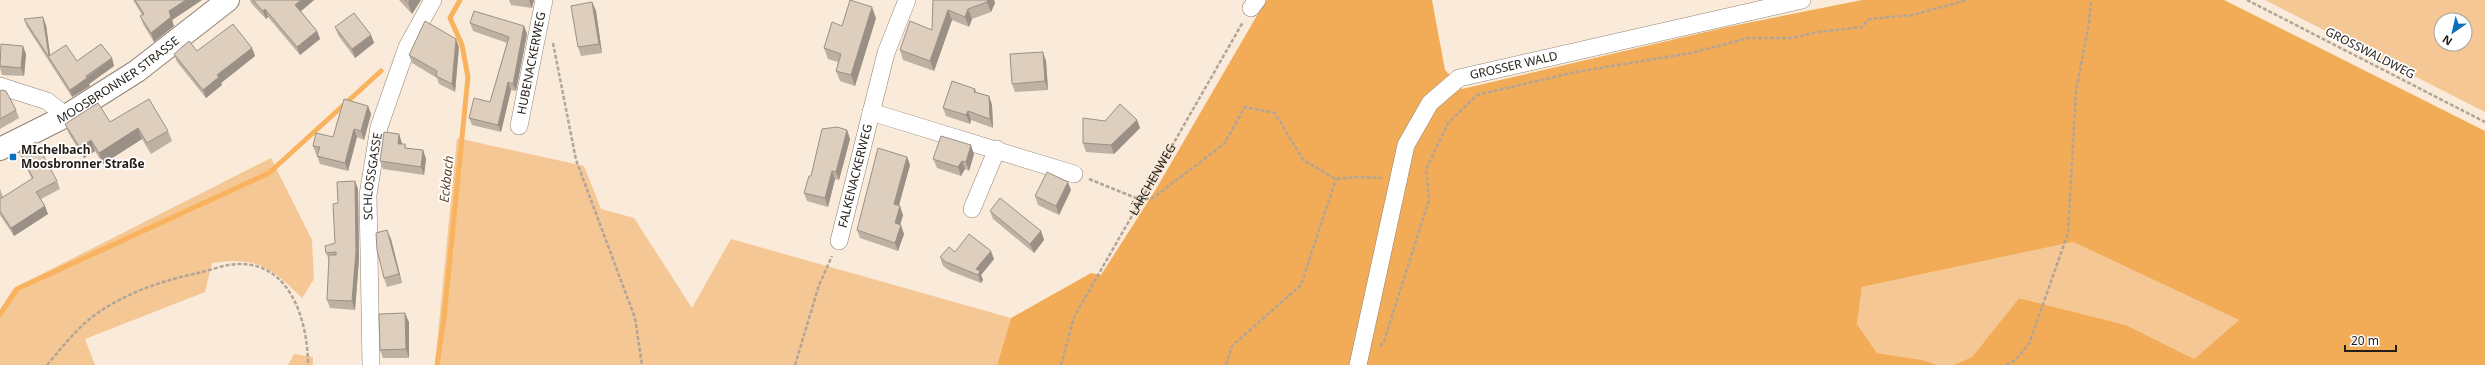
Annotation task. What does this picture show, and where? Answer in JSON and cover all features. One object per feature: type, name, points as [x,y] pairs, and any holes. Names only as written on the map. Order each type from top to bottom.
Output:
[{"type":"main road","name":"MOOSBRONNER STRASSE","points":[[0,149],[66,116],[137,71],[228,0]]},
{"type":"street","name":"SCHLOSSGASSE","points":[[371,365],[368,195],[379,126],[407,47],[433,0]]},
{"type":"street","name":"FALKENACKERWEG","points":[[839,240],[886,53],[907,0]]},
{"type":"street","name":"GROSSER WALD","points":[[1358,365],[1406,144],[1430,103],[1459,78],[1802,0]]},
{"type":"street","name":"HUBENACKERWEG","points":[[519,126],[543,4]]},
{"type":"street","points":[[0,86],[47,100],[66,116]]},
{"type":"street","name":"FALKENACKERWEG","points":[[871,112],[997,149],[1074,174]]},
{"type":"street","points":[[972,209],[997,149]]},
{"type":"path","points":[[1379,347],[1384,341],[1429,200],[1426,169],[1448,123],[1477,95],[1576,72],[1691,53],[1749,38],[1792,38],[1818,32],[1862,27],[1869,19],[1912,14],[1967,0]]},
{"type":"path","points":[[2006,365],[2015,360],[2029,344],[2068,233],[2076,91],[2089,23],[2091,0]]},
{"type":"path","name":"GROSSWALDWEG","points":[[2247,0],[2485,122]]},
{"type":"path","name":"LÄRCHENWEG","points":[[1061,365],[1074,317],[1254,4]]},
{"type":"path","points":[[552,37],[576,160],[635,318],[642,365]]},
{"type":"path","points":[[1104,183],[1141,200],[1153,198],[1224,144],[1245,107],[1275,113],[1303,160],[1336,179],[1356,177],[1398,178]]},
{"type":"path","points":[[1226,365],[1232,346],[1301,285],[1336,179]]},
{"type":"path","points":[[795,365],[819,285],[839,240]]},
{"type":"path","points":[[47,365],[76,330],[103,309],[164,280],[239,264],[265,270],[287,289],[294,298],[302,318],[308,344],[308,365]]},
{"type":"shaded area","points":[[1266,0],[1432,0],[1445,70],[1462,89],[1727,27],[1862,0],[2224,0],[2485,131],[2485,365],[1953,365],[1972,357],[2019,298],[2126,325],[2194,359],[2239,320],[2073,242],[1862,287],[1857,324],[1877,353],[1923,360],[1937,365],[997,365],[1011,318],[1091,273],[1101,275],[1156,189]]},
{"type":"shaded area","points":[[2265,0],[2485,0],[2485,112]]},
{"type":"shaded area","points":[[457,138],[584,166],[601,209],[634,218],[692,308],[731,239],[1011,318],[997,365],[435,365]]},
{"type":"shaded area","points":[[271,158],[312,240],[314,279],[302,298],[281,278],[262,266],[240,261],[212,263],[205,292],[85,339],[95,365],[0,365],[0,310],[14,288]]},
{"type":"shaded area","points":[[2073,242],[2239,320],[2194,359],[2126,325],[2019,298],[1972,357],[1953,365],[1937,365],[1923,360],[1877,353],[1857,324],[1862,287]]},
{"type":"shaded area","points":[[294,354],[313,357],[313,365],[288,365]]},
{"type":"building","points":[[135,0],[186,0],[169,11],[171,17],[151,33],[140,16],[144,14]]},
{"type":"building","points":[[253,0],[301,0],[295,5],[317,31],[297,47],[265,9],[263,11]]},
{"type":"building","points":[[850,0],[872,7],[851,75],[836,71],[841,54],[824,48],[832,22],[842,26]]},
{"type":"building","points":[[933,0],[988,0],[987,2],[968,9],[965,17],[948,10],[930,61],[900,50],[910,21],[932,30]]},
{"type":"building","points":[[592,2],[599,44],[578,47],[571,6]]},
{"type":"building","points":[[474,11],[524,26],[513,84],[508,82],[498,125],[469,118],[474,98],[490,102],[509,37],[470,23]]},
{"type":"building","points":[[354,13],[371,35],[352,49],[335,27]]},
{"type":"building","points":[[43,17],[49,56],[66,45],[77,61],[101,44],[112,58],[86,76],[87,78],[70,90],[24,19]]},
{"type":"building","points":[[425,21],[456,39],[452,84],[436,76],[437,71],[409,55]]},
{"type":"building","points":[[233,24],[252,48],[217,75],[219,77],[203,90],[174,54],[189,41],[197,51]]},
{"type":"building","points":[[1,44],[23,46],[21,68],[0,66]]},
{"type":"building","points":[[1043,52],[1045,81],[1012,84],[1010,54]]},
{"type":"building","points":[[952,81],[975,89],[974,92],[989,96],[990,119],[968,111],[966,115],[943,108]]},
{"type":"building","points":[[0,91],[6,91],[16,110],[0,119]]},
{"type":"building","points":[[149,99],[168,131],[147,143],[138,128],[99,153],[91,140],[80,148],[65,124],[98,103],[110,122]]},
{"type":"building","points":[[344,99],[368,106],[361,131],[354,129],[345,163],[317,156],[320,147],[313,146],[316,133],[333,137]]},
{"type":"building","points":[[1120,104],[1137,120],[1111,145],[1083,143],[1083,118],[1105,121]]},
{"type":"building","points":[[837,127],[847,130],[836,172],[832,171],[825,198],[804,193],[809,176],[811,176],[822,129]]},
{"type":"building","points":[[384,132],[399,134],[398,144],[405,144],[405,148],[423,150],[421,167],[380,161]]},
{"type":"building","points":[[941,136],[971,145],[966,162],[962,161],[958,167],[933,159]]},
{"type":"building","points":[[36,142],[57,181],[36,192],[45,206],[11,228],[0,211],[0,199],[33,178],[19,151]]},
{"type":"building","points":[[878,148],[907,157],[894,204],[900,206],[895,223],[901,225],[895,243],[857,230]]},
{"type":"building","points":[[1047,172],[1068,182],[1056,206],[1035,196]]},
{"type":"building","points":[[355,181],[356,251],[352,301],[327,300],[329,255],[336,255],[336,252],[326,253],[325,246],[335,243],[333,204],[338,203],[337,182]]},
{"type":"building","points":[[1000,198],[1041,231],[1030,244],[990,211]]},
{"type":"building","points":[[387,230],[399,274],[384,278],[377,250],[376,233]]},
{"type":"building","points":[[969,234],[991,251],[976,269],[980,271],[978,275],[946,262],[940,257],[949,247],[955,252]]},
{"type":"building","points":[[405,313],[406,349],[380,350],[379,314]]},
{"type":"waterway","name":"Eckbach","points":[[437,365],[444,318],[468,77],[462,45],[450,18],[460,0]]},
{"type":"waterway","points":[[0,314],[17,289],[269,173],[381,71]]},
{"type":"place","name":"MIchelbach Moosbronner Straße","points":[[13,157]]}]
